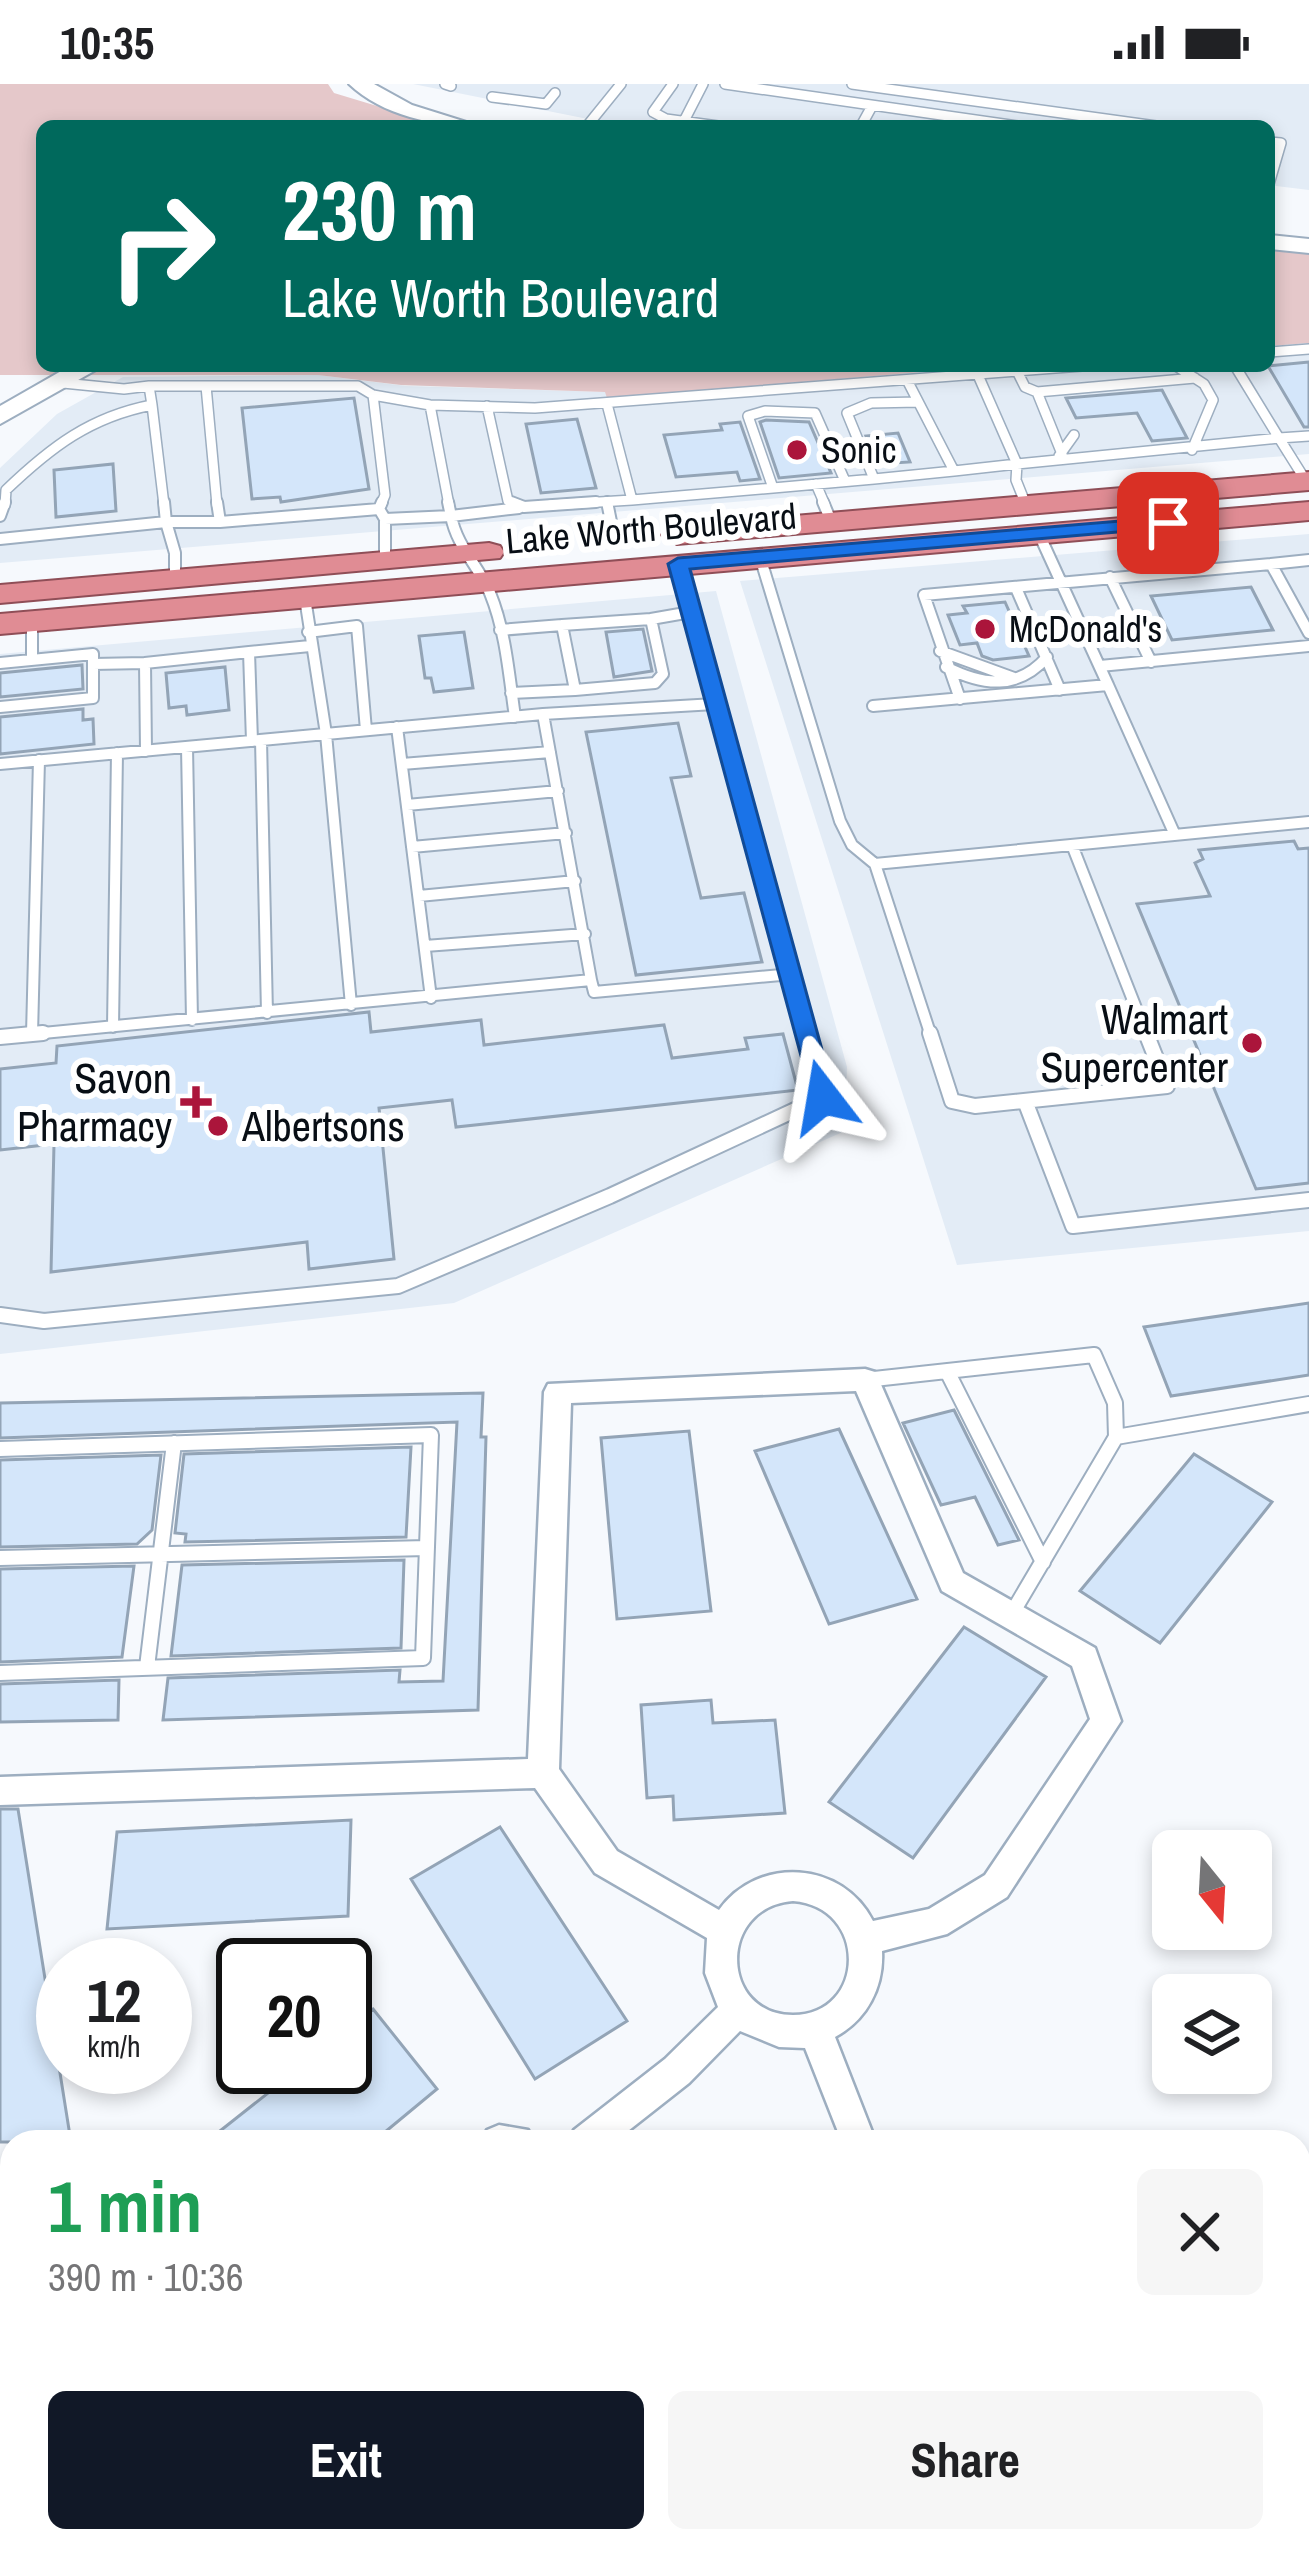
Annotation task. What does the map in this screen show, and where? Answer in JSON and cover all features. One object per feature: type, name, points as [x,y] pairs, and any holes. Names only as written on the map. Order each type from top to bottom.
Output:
[{"type":"highway","points":[[1032,519],[1043,519],[1074,501],[1306,503]]},
{"type":"highway","name":"Lake Worth Boulevard","points":[[0,594],[831,521],[1032,519],[1306,503]]},
{"type":"highway","name":"Lake Worth Boulevard","points":[[16,623],[972,539],[1032,519]]},
{"type":"main road","points":[[359,84],[406,109],[447,120]]},
{"type":"main road","points":[[1275,243],[1309,246]]},
{"type":"main road","points":[[1,415],[77,372]]},
{"type":"street","points":[[724,1930],[606,1862],[543,1774],[558,1392],[865,1380],[952,1582],[1084,1657],[1106,1721],[996,1886],[935,1923],[864,1939]]},
{"type":"street","points":[[0,1792],[543,1774]]},
{"type":"street","points":[[767,1890],[815,1890],[836,1901],[864,1939],[868,1962],[864,1985],[835,2020],[814,2029],[786,2031],[760,2023],[725,1988],[718,1964],[724,1930],[746,1901],[767,1890]]},
{"type":"street","points":[[601,2130],[677,2071],[740,2008]]},
{"type":"street","points":[[814,2029],[854,2130]]},
{"type":"lane","points":[[592,120],[621,84]]},
{"type":"lane","points":[[673,84],[653,112],[681,120]]},
{"type":"lane","points":[[685,120],[703,84]]},
{"type":"lane","points":[[724,84],[953,120]]},
{"type":"lane","points":[[852,84],[1113,120]]},
{"type":"lane","points":[[492,97],[546,104],[555,93]]},
{"type":"lane","points":[[864,120],[872,106]]},
{"type":"lane","points":[[1275,352],[1309,349]]},
{"type":"lane","points":[[53,382],[124,389],[358,386],[373,395],[430,405],[487,406],[608,404],[962,372]]},
{"type":"lane","points":[[977,372],[1017,464],[1016,480],[1032,519],[1175,835]]},
{"type":"lane","points":[[1018,372],[1025,387],[1036,392],[1195,378]]},
{"type":"lane","points":[[1186,372],[1214,400],[1192,450]]},
{"type":"lane","points":[[1239,372],[1280,439],[1306,503]]},
{"type":"lane","points":[[907,380],[954,471]]},
{"type":"lane","points":[[149,386],[175,579]]},
{"type":"lane","points":[[206,386],[220,522]]},
{"type":"lane","points":[[1036,392],[1062,454]]},
{"type":"lane","points":[[740,394],[773,488]]},
{"type":"lane","points":[[373,395],[385,495],[385,560]]},
{"type":"lane","points":[[874,479],[847,413],[852,407],[918,402]]},
{"type":"lane","points":[[0,516],[4,515],[6,490],[54,446],[94,417],[152,404]]},
{"type":"lane","points":[[608,404],[632,500]]},
{"type":"lane","points":[[430,405],[460,554],[484,581],[500,630],[515,716]]},
{"type":"lane","points":[[487,406],[508,501],[524,507]]},
{"type":"lane","points":[[748,416],[780,410],[815,412],[845,481]]},
{"type":"lane","points":[[1052,464],[1074,435]]},
{"type":"lane","points":[[0,539],[166,522],[451,516],[1052,464],[1309,436]]},
{"type":"lane","points":[[816,484],[831,521]]},
{"type":"lane","points":[[607,501],[615,541]]},
{"type":"lane","points":[[760,557],[840,821],[853,845],[875,864],[952,1101],[975,1106],[1167,1086],[1072,845]]},
{"type":"lane","points":[[960,699],[924,595],[1309,560]]},
{"type":"lane","points":[[1271,563],[1309,633]]},
{"type":"lane","points":[[0,1315],[44,1321],[398,1286],[610,1196],[823,1097],[678,564]]},
{"type":"lane","points":[[1110,577],[1151,662]]},
{"type":"lane","points":[[1016,588],[1060,690]]},
{"type":"lane","points":[[305,598],[326,734],[351,1005]]},
{"type":"lane","points":[[500,630],[691,612]]},
{"type":"lane","points":[[511,693],[655,683],[663,674],[651,619]]},
{"type":"lane","points":[[16,623],[32,660]]},
{"type":"lane","points":[[562,625],[575,690]]},
{"type":"lane","points":[[308,632],[357,626],[366,730]]},
{"type":"lane","points":[[93,664],[310,646]]},
{"type":"lane","points":[[1100,666],[1309,646]]},
{"type":"lane","points":[[940,650],[1013,678],[1036,672],[1047,656]]},
{"type":"lane","points":[[248,652],[267,1013]]},
{"type":"lane","points":[[0,663],[93,654],[93,698],[0,707]]},
{"type":"lane","points":[[146,663],[146,751]]},
{"type":"lane","points":[[946,667],[973,682],[988,684],[1036,672]]},
{"type":"lane","points":[[874,706],[1108,685]]},
{"type":"lane","points":[[0,764],[515,716],[715,704]]},
{"type":"lane","points":[[543,714],[594,992],[792,974]]},
{"type":"lane","points":[[398,727],[431,998]]},
{"type":"lane","points":[[187,747],[192,1020]]},
{"type":"lane","points":[[402,764],[550,752]]},
{"type":"lane","points":[[113,1027],[117,753]]},
{"type":"lane","points":[[32,1034],[39,760]]},
{"type":"lane","points":[[407,805],[558,791]]},
{"type":"lane","points":[[875,864],[1309,822]]},
{"type":"lane","points":[[412,847],[566,833]]},
{"type":"lane","points":[[419,896],[575,881]]},
{"type":"lane","points":[[424,946],[585,934]]},
{"type":"lane","points":[[0,1037],[591,980]]},
{"type":"lane","points":[[1025,1101],[1073,1226],[1309,1200]]},
{"type":"lane","points":[[865,1380],[1094,1355],[1115,1402],[1116,1437],[1011,1616]]},
{"type":"lane","points":[[947,1371],[1043,1562]]},
{"type":"lane","points":[[1116,1437],[1309,1404]]},
{"type":"lane","points":[[0,1448],[431,1435],[423,1658],[0,1672]]},
{"type":"lane","points":[[147,1667],[174,1443]]},
{"type":"lane","points":[[0,1558],[428,1548]]},
{"type":"shaded area","points":[[0,84],[328,84],[334,93],[423,120],[36,120],[36,372],[922,372],[607,398],[605,392],[401,385],[318,375],[0,375]]},
{"type":"shaded area","points":[[413,84],[1309,84],[1309,190],[1275,186],[1275,120],[593,120]]},
{"type":"shaded area","points":[[1275,240],[1309,244],[1309,343],[1275,346]]},
{"type":"shaded area","points":[[1309,343],[1309,454],[0,563],[0,468],[57,414],[123,377],[318,375],[406,386],[606,392],[914,372],[1275,372],[1275,346]]},
{"type":"shaded area","points":[[1309,534],[1309,1231],[957,1265],[740,581]]},
{"type":"shaded area","points":[[716,591],[847,1067],[845,1131],[454,1303],[0,1354],[0,654]]},
{"type":"building","points":[[1309,362],[1309,427],[1304,427],[1272,372],[1275,365]]},
{"type":"building","points":[[1162,390],[1187,438],[1152,441],[1137,413],[1076,418],[1066,398]]},
{"type":"building","points":[[354,398],[369,489],[281,502],[280,497],[252,499],[242,408]]},
{"type":"building","points":[[577,419],[596,488],[541,493],[526,424]]},
{"type":"building","points":[[740,422],[760,479],[740,481],[737,472],[676,477],[664,435],[722,430],[720,424]]},
{"type":"building","name":"Sonic","points":[[760,422],[809,422],[831,473],[779,478]]},
{"type":"building","points":[[898,433],[910,462],[878,464],[866,436]]},
{"type":"building","points":[[113,464],[116,511],[56,517],[54,470]]},
{"type":"building","points":[[1251,587],[1273,630],[1172,640],[1151,596]]},
{"type":"building","name":"McDonald's","points":[[1005,602],[1029,656],[993,660],[982,656],[977,643],[960,645],[948,615],[967,613],[963,606]]},
{"type":"building","points":[[643,629],[652,671],[614,677],[606,632]]},
{"type":"building","points":[[464,632],[473,688],[434,692],[431,678],[425,678],[419,636]]},
{"type":"building","points":[[82,665],[83,689],[0,697],[0,673]]},
{"type":"building","points":[[225,667],[229,710],[187,715],[186,706],[169,708],[166,673]]},
{"type":"building","points":[[83,709],[83,720],[93,719],[94,744],[0,754],[0,717]]},
{"type":"building","points":[[678,723],[691,776],[671,778],[701,898],[744,893],[762,962],[636,975],[586,732]]},
{"type":"building","name":"Walmart Supercenter","points":[[1294,841],[1298,849],[1309,848],[1309,1183],[1256,1189],[1137,904],[1210,896],[1195,863],[1203,859],[1199,850]]},
{"type":"building","name":"Albertsons","points":[[369,1012],[371,1032],[481,1020],[484,1045],[664,1025],[672,1058],[748,1049],[745,1038],[783,1034],[798,1090],[456,1127],[452,1100],[379,1108],[394,1259],[309,1269],[307,1242],[51,1272],[54,1144],[0,1150],[0,1069],[56,1063],[57,1046]]},
{"type":"building","points":[[1309,1303],[1309,1375],[1171,1396],[1144,1327]]},
{"type":"building","points":[[483,1393],[481,1437],[486,1437],[478,1710],[163,1720],[168,1678],[400,1670],[399,1682],[443,1681],[457,1422],[0,1438],[0,1403]]},
{"type":"building","points":[[954,1410],[1019,1540],[998,1545],[975,1497],[941,1505],[903,1423]]},
{"type":"building","points":[[839,1429],[917,1599],[829,1624],[755,1451]]},
{"type":"building","points":[[689,1431],[711,1611],[617,1619],[601,1438]]},
{"type":"building","points":[[411,1447],[406,1537],[185,1542],[186,1534],[175,1533],[184,1454]]},
{"type":"building","points":[[1194,1454],[1272,1502],[1160,1643],[1080,1591]]},
{"type":"building","points":[[161,1455],[152,1530],[137,1544],[0,1547],[0,1460]]},
{"type":"building","points":[[404,1560],[401,1648],[171,1656],[182,1565]]},
{"type":"building","points":[[134,1566],[122,1657],[0,1662],[0,1569]]},
{"type":"building","points":[[964,1627],[1046,1677],[913,1858],[829,1802]]},
{"type":"building","points":[[119,1680],[118,1720],[0,1722],[0,1684]]},
{"type":"building","points":[[711,1700],[713,1723],[775,1720],[785,1813],[674,1820],[673,1796],[647,1798],[641,1705]]},
{"type":"building","points":[[0,1809],[18,1809],[39,1938],[36,2094],[63,2094],[69,2130],[0,2130]]},
{"type":"building","points":[[351,1820],[348,1916],[107,1929],[117,1832]]},
{"type":"building","points":[[500,1827],[627,2021],[535,2079],[411,1879]]},
{"type":"building","points":[[373,2009],[437,2089],[387,2130],[221,2130],[267,2094],[372,2094]]},
{"type":"place","name":"Sonic","points":[[797,450]]},
{"type":"place","name":"McDonald's","points":[[985,629]]},
{"type":"place","name":"Walmart Supercenter","points":[[1252,1043]]},
{"type":"place","name":"Savon Pharmacy","points":[[196,1102]]},
{"type":"place","name":"Albertsons","points":[[218,1126]]},
{"type":"route","points":[[823,1097],[678,564],[1168,523]]}]
